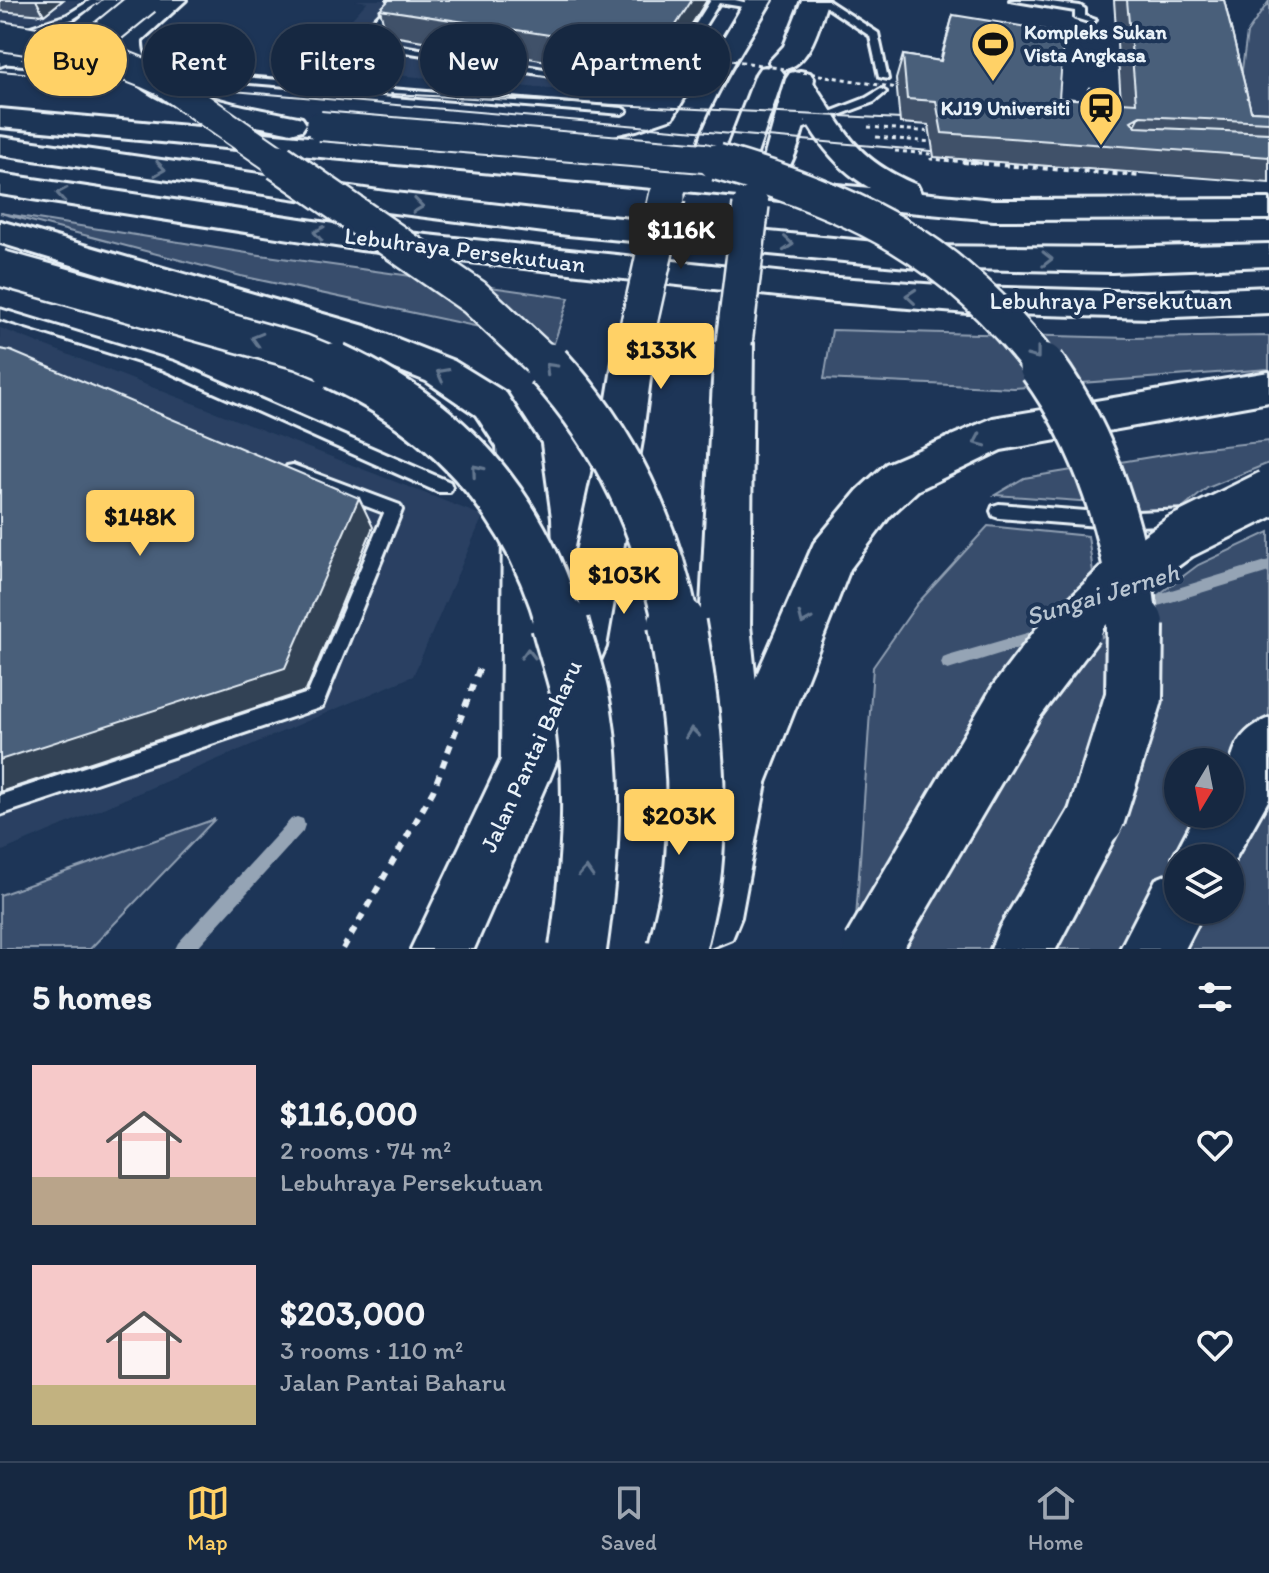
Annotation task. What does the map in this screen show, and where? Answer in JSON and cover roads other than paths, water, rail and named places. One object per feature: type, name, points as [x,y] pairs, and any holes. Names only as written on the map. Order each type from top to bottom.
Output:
[{"type":"main road","points":[[0,58],[40,45],[92,12],[120,0]]},
{"type":"main road","points":[[0,58],[45,59],[75,51],[103,35],[146,0]]},
{"type":"main road","points":[[92,12],[76,38],[80,45],[108,45],[129,37],[173,0]]},
{"type":"main road","points":[[738,783],[725,625],[734,343],[752,196],[740,157],[791,69],[818,0]]},
{"type":"main road","name":"Jalan Pantai Baharu","points":[[442,949],[581,647],[621,441],[637,332],[677,151],[687,125],[758,3]]},
{"type":"main road","points":[[0,36],[65,44],[122,61],[164,82],[474,297],[518,335],[570,390],[610,445],[646,520],[678,626],[696,757],[693,876],[677,949]]},
{"type":"main road","points":[[129,37],[129,56],[136,69],[176,95],[306,125]]},
{"type":"main road","points":[[791,69],[841,154],[885,185],[938,204]]},
{"type":"main road","points":[[752,196],[779,161],[787,131],[791,69]]},
{"type":"main road","points":[[0,95],[306,125],[704,158],[739,166],[843,203],[934,256],[1010,322],[1050,374],[1102,476],[1127,561],[1135,627],[1134,696],[1096,818],[1022,949]]},
{"type":"main road","points":[[0,118],[498,163],[669,188],[752,196],[1064,212],[1269,209]]},
{"type":"main road","points":[[498,163],[565,157],[620,147],[687,125]]},
{"type":"main road","name":"Lebuhraya Persekutuan","points":[[0,146],[568,224],[918,257],[1112,260],[1269,255]]},
{"type":"main road","name":"Lebuhraya Persekutuan","points":[[0,184],[361,239],[824,289],[968,300],[1150,305],[1269,300]]},
{"type":"main road","points":[[6,244],[351,336],[440,371],[491,404],[518,444],[520,459],[526,518],[529,760]]},
{"type":"main road","points":[[6,244],[347,369],[434,427],[471,462],[504,504],[538,559],[580,697],[590,787],[583,917],[578,949]]},
{"type":"main road","points":[[703,949],[738,783],[831,558],[874,503],[902,477],[993,435],[1269,387]]},
{"type":"main road","points":[[871,949],[1016,702],[1074,625],[1118,582],[1180,537],[1269,493]]},
{"type":"main road","points":[[1244,788],[1269,745]]},
{"type":"main road","points":[[1151,949],[1165,924]]},
{"type":"lane","points":[[396,0],[365,34],[365,43],[625,85],[654,82],[668,76],[717,0],[758,3]]},
{"type":"lane","points":[[818,0],[875,35],[884,77]]},
{"type":"lane","points":[[1015,0],[1080,9],[1080,18],[1091,20]]},
{"type":"lane","points":[[0,36],[92,12]]},
{"type":"lane","points":[[0,58],[24,60]]},
{"type":"lane","points":[[255,81],[622,111]]},
{"type":"lane","points":[[787,131],[870,100],[881,92]]},
{"type":"lane","points":[[0,314],[169,366],[444,487]]},
{"type":"lane","points":[[0,805],[315,700],[394,510],[277,465]]},
{"type":"lane","points":[[999,511],[1110,520],[1251,514],[1269,509]]},
{"type":"waterway","name":"Sungai Jerneh","points":[[1142,605],[1269,566]]},
{"type":"waterway","name":"Sungai Jerneh","points":[[948,663],[1044,634]]},
{"type":"waterway","name":"Sungai Jerneh","points":[[184,949],[297,825]]},
{"type":"tram line","points":[[0,71],[954,153]]},
{"type":"tram line","points":[[404,95],[922,120]]},
{"type":"place","name":"Kompleks Sukan Vista Angkasa","points":[[993,83]]},
{"type":"place","name":"KJ19 Universiti","points":[[1101,147]]}]
